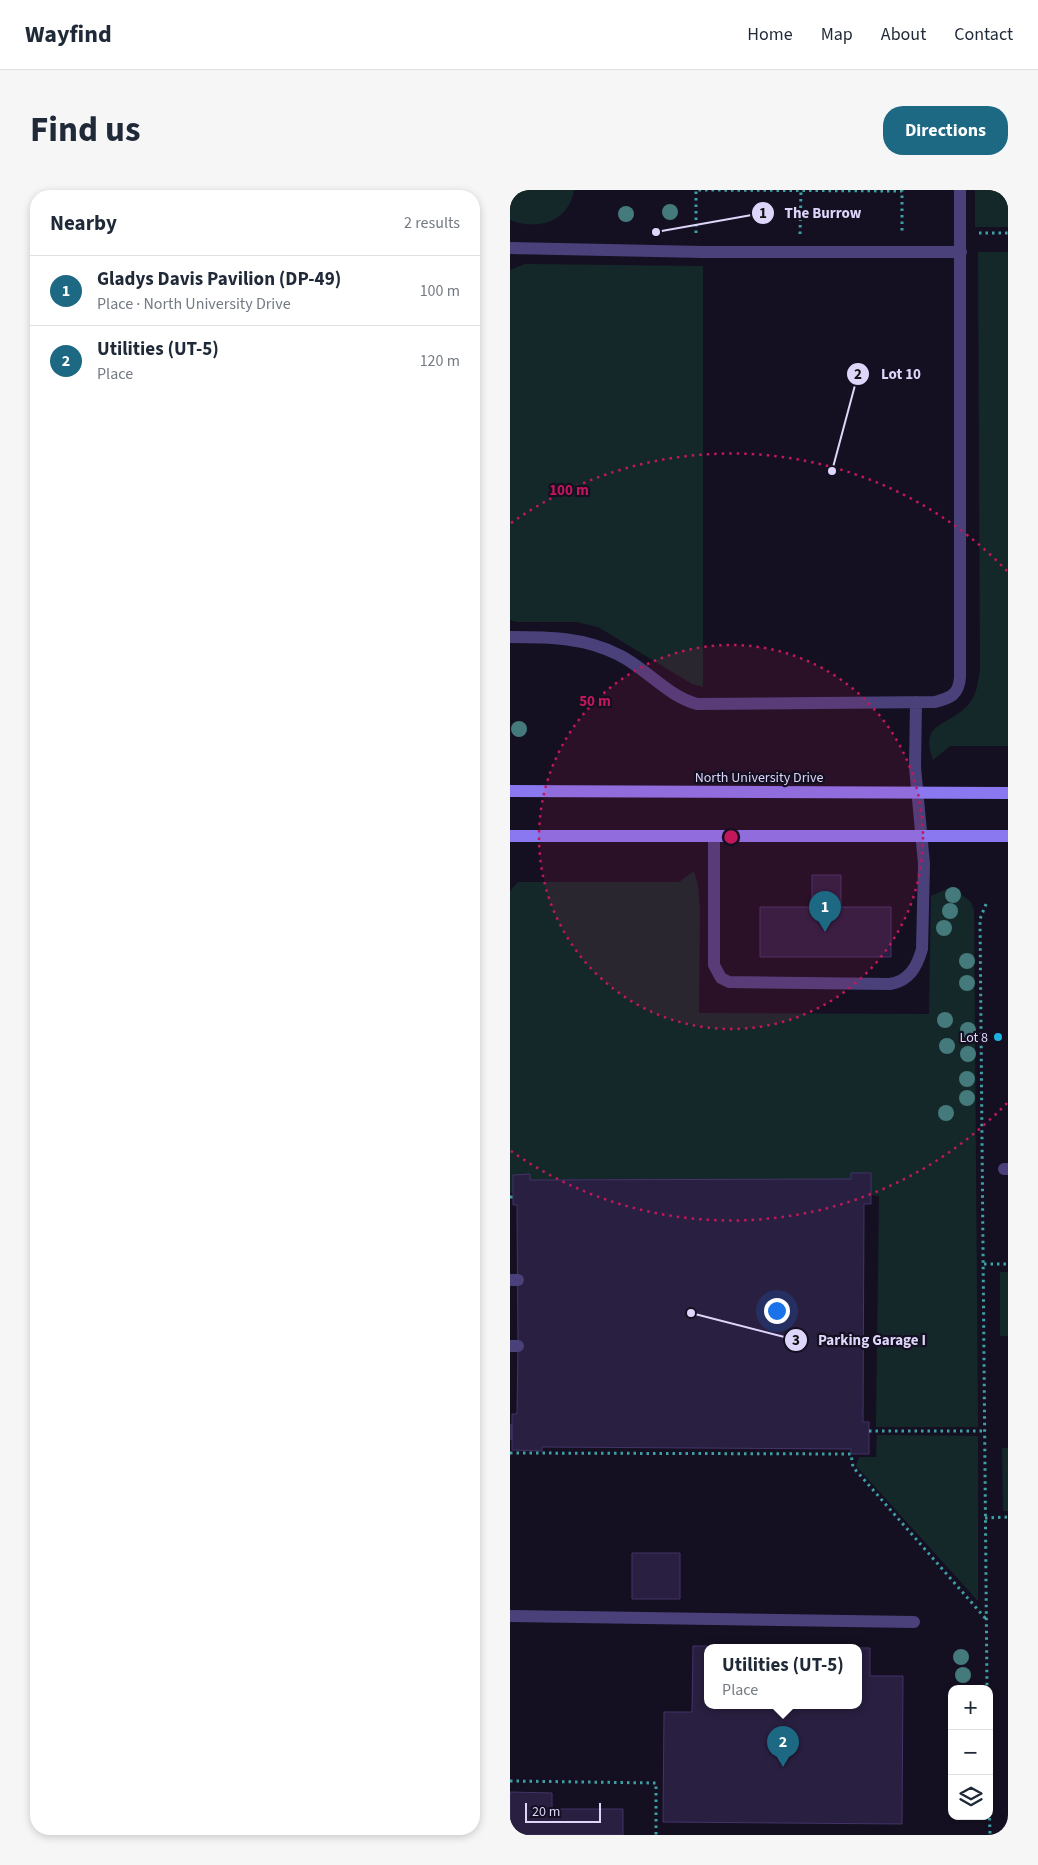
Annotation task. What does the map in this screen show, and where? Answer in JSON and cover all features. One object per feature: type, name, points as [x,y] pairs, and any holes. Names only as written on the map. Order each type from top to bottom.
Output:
[{"type":"street","name":"North University Drive","points":[[510,791],[1008,793]]},
{"type":"street","points":[[510,836],[1008,836]]},
{"type":"lane","points":[[510,637],[558,637],[587,642],[619,655],[678,696],[696,704],[935,702],[950,698],[959,687],[960,190]]},
{"type":"lane","points":[[510,248],[960,252]]},
{"type":"lane","points":[[714,837],[714,965],[721,978],[729,982],[890,984],[899,983],[907,978],[918,960],[922,949],[924,864],[915,753],[916,702]]},
{"type":"lane","points":[[510,1616],[914,1622]]},
{"type":"path","points":[[696,236],[696,190],[902,191],[902,252]]},
{"type":"path","points":[[799,252],[800,190]]},
{"type":"path","points":[[960,233],[1008,233]]},
{"type":"path","points":[[986,904],[980,919],[987,1685]]},
{"type":"path","points":[[984,1264],[1008,1264]]},
{"type":"path","points":[[869,1431],[984,1431]]},
{"type":"path","points":[[510,1453],[851,1454],[853,1467],[986,1619]]},
{"type":"path","points":[[985,1518],[1008,1517]]},
{"type":"path","points":[[510,1781],[656,1783],[656,1835]]},
{"type":"path","points":[[990,1820],[990,1835]]},
{"type":"green space","points":[[510,190],[574,190],[566,210],[559,216],[541,224],[531,224],[510,220]]},
{"type":"green space","points":[[975,190],[1008,190],[1008,227],[975,227]]},
{"type":"green space","points":[[978,252],[1008,252],[1008,746],[950,746],[933,760],[930,748],[932,732],[967,706],[973,698],[980,669]]},
{"type":"green space","points":[[525,264],[703,266],[703,687],[692,684],[598,627],[576,622],[517,622],[510,620],[510,270]]},
{"type":"green space","points":[[694,871],[698,885],[700,909],[699,1013],[929,1014],[931,896],[952,887],[971,902],[974,910],[978,1427],[876,1427],[879,1196],[871,1195],[871,1173],[851,1173],[851,1179],[530,1180],[530,1174],[514,1175],[513,1193],[510,1193],[510,891],[518,882],[679,882]]},
{"type":"green space","points":[[1000,1272],[1008,1272],[1008,1336],[1000,1336]]},
{"type":"green space","points":[[877,1435],[978,1436],[978,1601],[856,1466],[859,1457],[876,1457]]},
{"type":"green space","points":[[1002,1448],[1008,1448],[1008,1511],[1003,1511]]},
{"type":"building","points":[[812,875],[841,875],[841,907],[891,907],[891,957],[760,957],[760,907],[812,907]]},
{"type":"building","points":[[851,1173],[871,1173],[871,1204],[864,1204],[863,1422],[869,1422],[869,1454],[851,1454],[851,1449],[542,1447],[542,1451],[512,1450],[512,1414],[517,1414],[518,1346],[517,1205],[513,1205],[513,1175],[530,1174],[530,1180],[851,1179]]},
{"type":"building","points":[[510,1425],[512,1425],[512,1439],[510,1439]]},
{"type":"building","points":[[632,1553],[680,1553],[680,1599],[632,1599]]},
{"type":"building","points":[[693,1646],[704,1646],[704,1709],[862,1709],[862,1648],[870,1648],[870,1676],[903,1676],[902,1824],[663,1822],[664,1712],[692,1712]]},
{"type":"building","points":[[510,1792],[552,1793],[552,1809],[623,1809],[623,1835],[510,1835]]},
{"type":"place","name":"The Burrow","points":[[656,232]]},
{"type":"place","name":"Lot 10","points":[[832,471]]},
{"type":"place","name":"Gladys Davis Pavilion (DP-49)","points":[[825,932]]},
{"type":"place","name":"Lot 8","points":[[998,1037]]},
{"type":"place","name":"Parking Garage I","points":[[691,1313]]},
{"type":"place","name":"Utilities (UT-5)","points":[[783,1767]]}]
